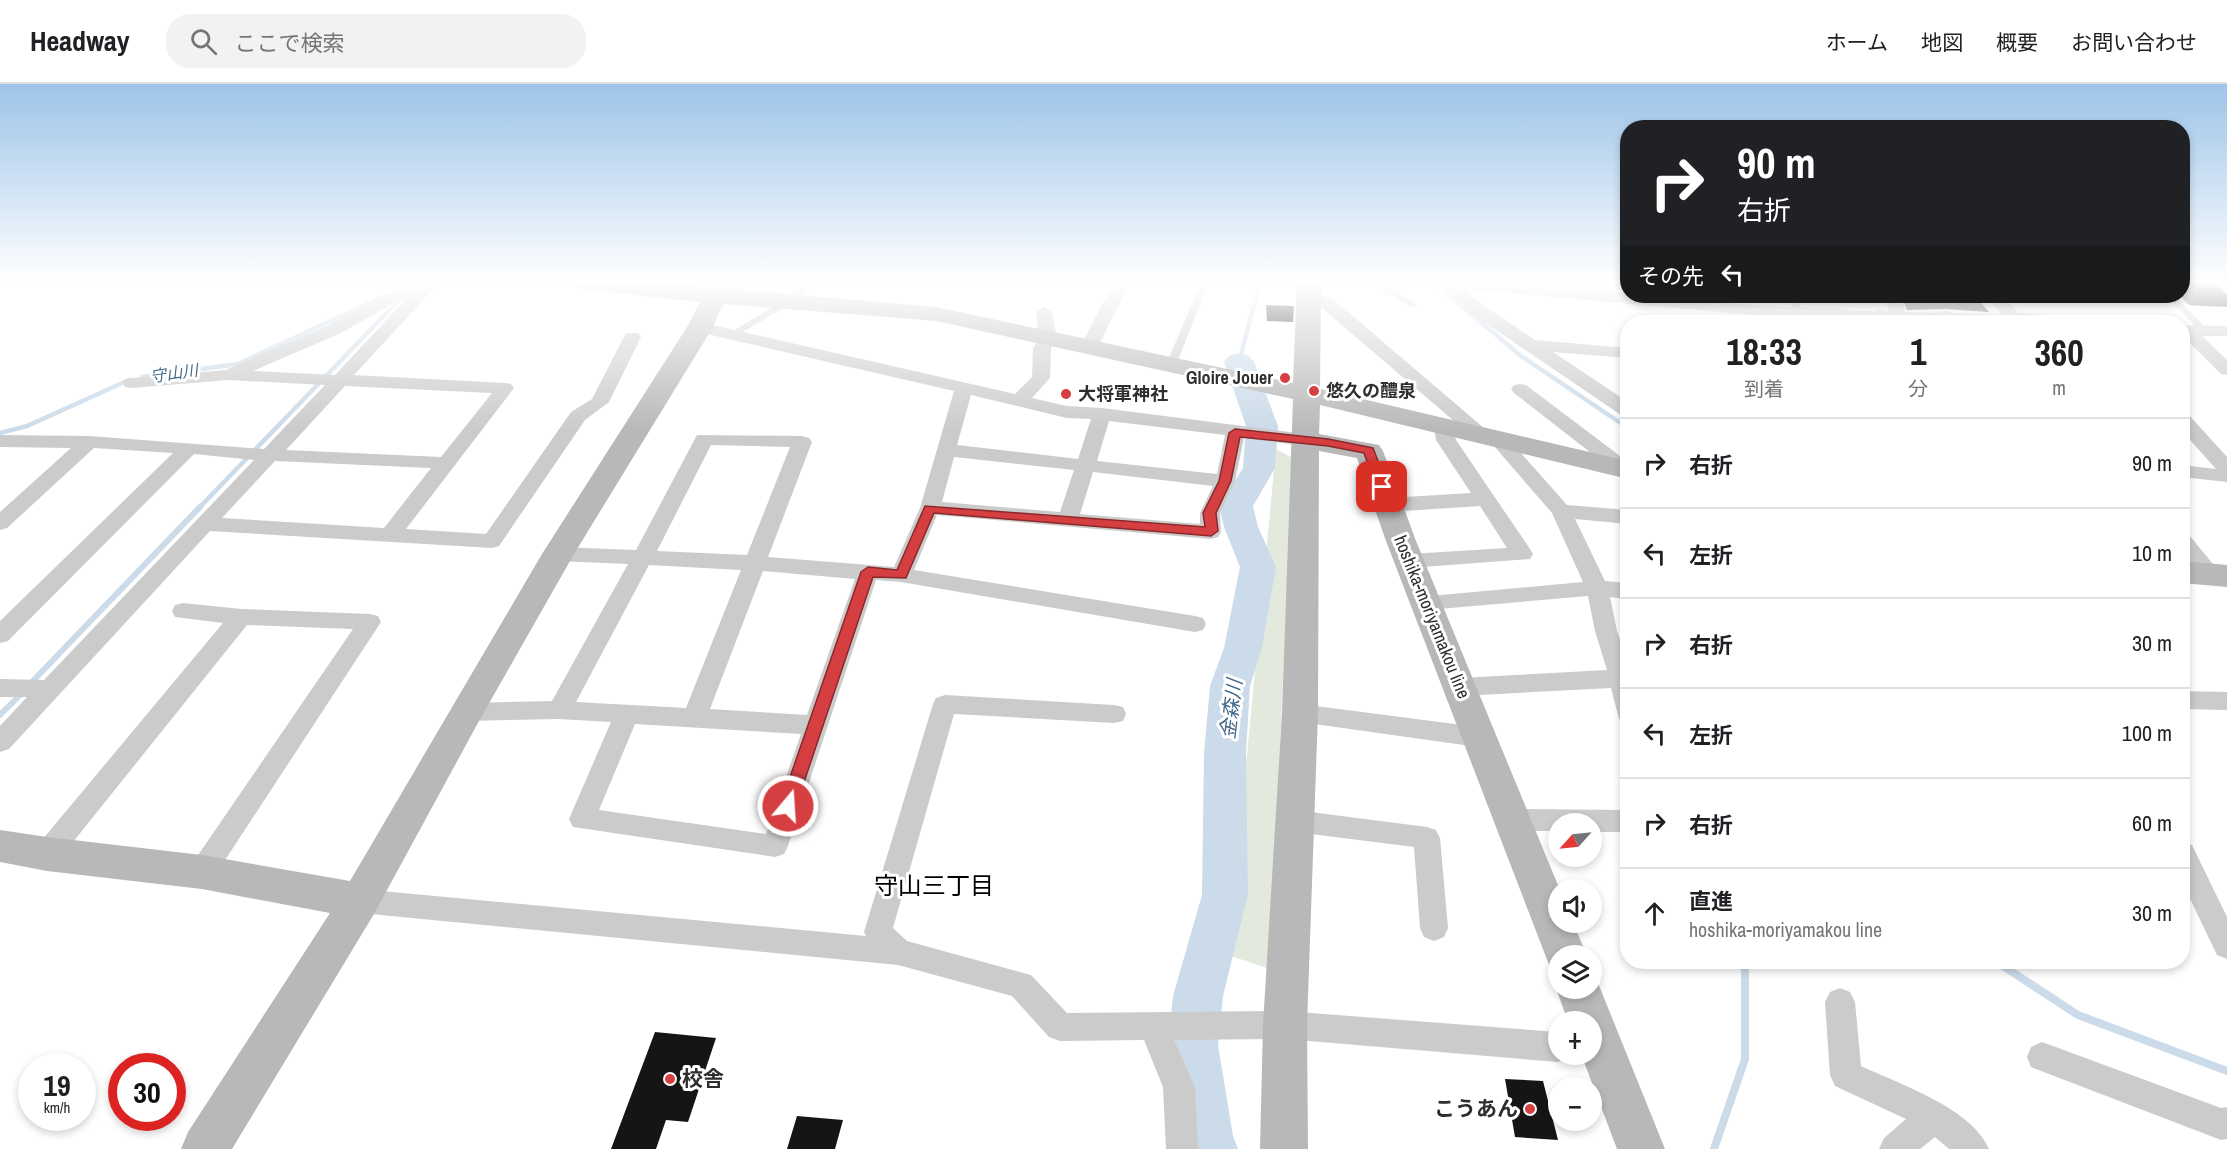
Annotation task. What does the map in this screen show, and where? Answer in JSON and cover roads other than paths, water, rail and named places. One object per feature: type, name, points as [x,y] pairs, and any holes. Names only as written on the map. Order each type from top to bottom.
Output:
[{"type":"street","points":[[229,375],[329,332]]},
{"type":"street","points":[[0,742],[385,332]]},
{"type":"street","points":[[205,1149],[360,901],[558,554],[707,332]]},
{"type":"street","points":[[762,332],[964,388],[1067,412],[1102,414],[1235,433],[1305,440]]},
{"type":"street","points":[[1019,332],[1305,393],[1620,468]]},
{"type":"street","points":[[1018,402],[1041,378],[1042,348],[1048,338],[1047,332]]},
{"type":"street","points":[[1089,347],[1097,332]]},
{"type":"street","points":[[1284,1149],[1285,1025],[1300,713],[1307,332]]},
{"type":"street","points":[[1362,332],[1490,436],[1561,511],[1597,588],[1606,631],[1620,668]]},
{"type":"street","points":[[1510,332],[1620,405]]},
{"type":"street","points":[[2193,332],[2227,370]]},
{"type":"street","points":[[205,524],[492,541],[578,416],[600,402],[632,337]]},
{"type":"street","points":[[1529,345],[1620,351]]},
{"type":"street","points":[[131,383],[229,375],[505,388],[389,536]]},
{"type":"street","points":[[901,575],[930,508],[964,388]]},
{"type":"street","points":[[1520,389],[1620,465]]},
{"type":"street","points":[[1067,521],[1102,414]]},
{"type":"street","points":[[1410,561],[1522,554],[1446,440],[1443,426]]},
{"type":"street","points":[[2190,428],[2227,469]]},
{"type":"street","points":[[930,508],[1211,531],[1210,513],[1225,481],[1235,433]]},
{"type":"street","points":[[559,710],[642,559],[704,439],[802,442],[695,717]]},
{"type":"street","name":"hoshika-moriyamakou line","points":[[1305,440],[1369,451],[1478,737],[1562,945]]},
{"type":"street","points":[[0,441],[89,442],[269,456],[444,463]]},
{"type":"street","points":[[0,523],[89,442]]},
{"type":"street","points":[[0,635],[189,448]]},
{"type":"street","points":[[946,450],[1225,481]]},
{"type":"street","points":[[2190,472],[2227,476]]},
{"type":"street","points":[[1388,505],[1485,499]]},
{"type":"street","points":[[1561,511],[1620,516]]},
{"type":"street","points":[[2190,551],[2212,580]]},
{"type":"street","points":[[558,554],[757,562],[901,575],[1195,624]]},
{"type":"street","points":[[627,714],[582,819],[775,846],[868,572]]},
{"type":"street","points":[[1427,602],[1597,588],[1620,590]]},
{"type":"street","points":[[183,611],[241,617],[370,622],[202,872]]},
{"type":"street","points":[[47,854],[241,617]]},
{"type":"street","points":[[1460,687],[1620,678]]},
{"type":"street","points":[[0,688],[50,689]]},
{"type":"street","points":[[2190,700],[2227,701]]},
{"type":"street","points":[[898,952],[878,932],[945,704],[1114,714]]},
{"type":"street","points":[[466,712],[559,710],[815,725]]},
{"type":"street","points":[[1300,713],[1478,737]]},
{"type":"street","points":[[1513,820],[1620,821]]},
{"type":"street","points":[[1295,821],[1427,838],[1434,928]]},
{"type":"street","points":[[0,846],[47,854],[202,872],[360,901],[898,952],[1021,985],[1060,1027],[1285,1025],[1548,1036]]},
{"type":"street","points":[[2190,870],[2227,946]]},
{"type":"street","points":[[1840,1002],[1846,1074],[1935,1116],[1973,1149]]},
{"type":"street","points":[[1153,1026],[1179,1087],[1182,1149]]},
{"type":"street","points":[[2042,1057],[2221,1124],[2227,1123]]},
{"type":"street","points":[[1600,1065],[1641,1149]]},
{"type":"street","points":[[1895,1149],[1935,1116]]},
{"type":"lane","points":[[1178,366],[1189,332]]},
{"type":"waterway","name":"守山川","points":[[142,377],[238,364],[307,332]]},
{"type":"waterway","points":[[198,509],[369,332]]},
{"type":"waterway","name":"金森川","points":[[1239,362],[1247,332]]},
{"type":"waterway","points":[[1492,332],[1521,356],[1620,423]]},
{"type":"waterway","name":"金森川","points":[[1211,1149],[1206,1137],[1193,1045],[1198,996],[1225,895],[1225,753],[1230,686],[1243,648],[1258,567],[1241,527],[1236,506],[1259,468],[1262,426],[1239,362]]},
{"type":"waterway","name":"守山川","points":[[0,433],[27,426],[129,380]]},
{"type":"waterway","points":[[30,684],[200,507]]},
{"type":"waterway","points":[[0,715],[23,692]]},
{"type":"waterway","points":[[1714,1149],[1745,1059],[1745,969]]},
{"type":"waterway","points":[[2008,969],[2078,1015],[2227,1071]]},
{"type":"place","name":"Gloire Jouer","points":[[1285,378]]},
{"type":"place","name":"悠久の醴泉","points":[[1314,391]]},
{"type":"place","name":"大将軍神社","points":[[1066,394]]},
{"type":"place","name":"校舎","points":[[670,1079]]},
{"type":"place","name":"こうあん","points":[[1530,1109]]},
{"type":"district","name":"守山三丁目","points":[[934,886]]}]
